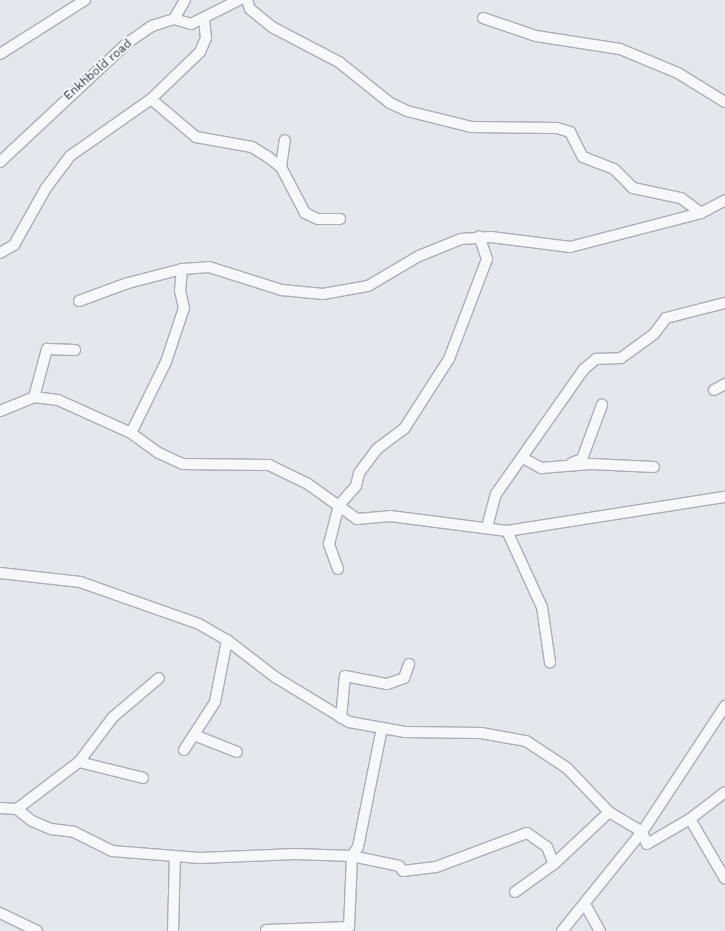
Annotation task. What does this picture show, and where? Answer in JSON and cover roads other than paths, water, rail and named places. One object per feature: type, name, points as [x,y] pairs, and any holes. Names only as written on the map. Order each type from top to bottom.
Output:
[{"type":"street","points":[[0,54],[85,0]]},
{"type":"street","points":[[174,19],[185,0]]},
{"type":"street","name":"Enkhbold road","points":[[0,162],[126,44],[152,26],[174,19],[191,24],[239,0]]},
{"type":"street","points":[[248,0],[250,8],[272,27],[339,62],[390,103],[408,111],[471,127],[557,128],[570,132],[583,157],[614,168],[633,188],[680,198],[701,213]]},
{"type":"street","points":[[0,253],[14,245],[46,188],[70,156],[151,99],[200,52],[206,38],[204,18]]},
{"type":"street","points":[[483,18],[536,36],[620,49],[678,73],[725,102]]},
{"type":"street","points":[[151,99],[196,137],[252,148],[281,168],[305,213],[318,219],[340,220]]},
{"type":"street","points":[[281,168],[285,140]]},
{"type":"street","points":[[79,301],[128,283],[182,269],[209,267],[282,290],[323,294],[368,286],[440,245],[479,236],[570,247],[701,213],[725,200]]},
{"type":"street","points":[[338,569],[329,544],[339,505],[356,486],[359,473],[378,449],[404,429],[449,359],[487,259],[479,236]]},
{"type":"street","points":[[131,433],[166,362],[184,308],[180,291],[182,269]]},
{"type":"street","points":[[487,527],[496,494],[523,458],[555,405],[596,359],[621,358],[672,316],[725,303]]},
{"type":"street","points":[[34,397],[47,349],[75,350]]},
{"type":"street","points":[[714,390],[725,384]]},
{"type":"street","points":[[0,411],[34,397],[58,400],[131,433],[159,453],[183,464],[269,465],[308,484],[357,518],[390,516],[507,531],[725,497]]},
{"type":"street","points":[[567,466],[582,459],[602,405]]},
{"type":"street","points":[[523,458],[541,468],[567,466],[654,467]]},
{"type":"street","points":[[507,531],[542,607],[550,662]]},
{"type":"street","points":[[0,573],[80,582],[174,614],[227,640],[275,677],[341,718],[382,728],[481,733],[526,741],[567,768],[610,812],[642,832],[648,844],[690,819],[725,792]]},
{"type":"street","points":[[184,750],[215,702],[227,640]]},
{"type":"street","points":[[341,718],[345,676],[387,684],[404,678],[409,664]]},
{"type":"street","points":[[17,809],[79,762],[113,717],[159,678]]},
{"type":"street","points":[[562,931],[586,906],[642,832],[725,706]]},
{"type":"street","points":[[266,930],[349,927],[352,856],[358,847],[382,728]]},
{"type":"street","points":[[194,735],[237,752]]},
{"type":"street","points":[[79,762],[143,778]]},
{"type":"street","points":[[0,808],[17,809],[32,822],[51,830],[74,832],[112,851],[175,857],[352,856],[399,866],[404,871],[436,867],[527,833],[547,847],[554,864]]},
{"type":"street","points":[[515,892],[554,864],[610,812]]},
{"type":"street","points":[[690,819],[725,879]]},
{"type":"street","points":[[173,931],[175,857]]},
{"type":"street","points":[[586,906],[600,931]]},
{"type":"street","points":[[0,913],[37,931]]}]
